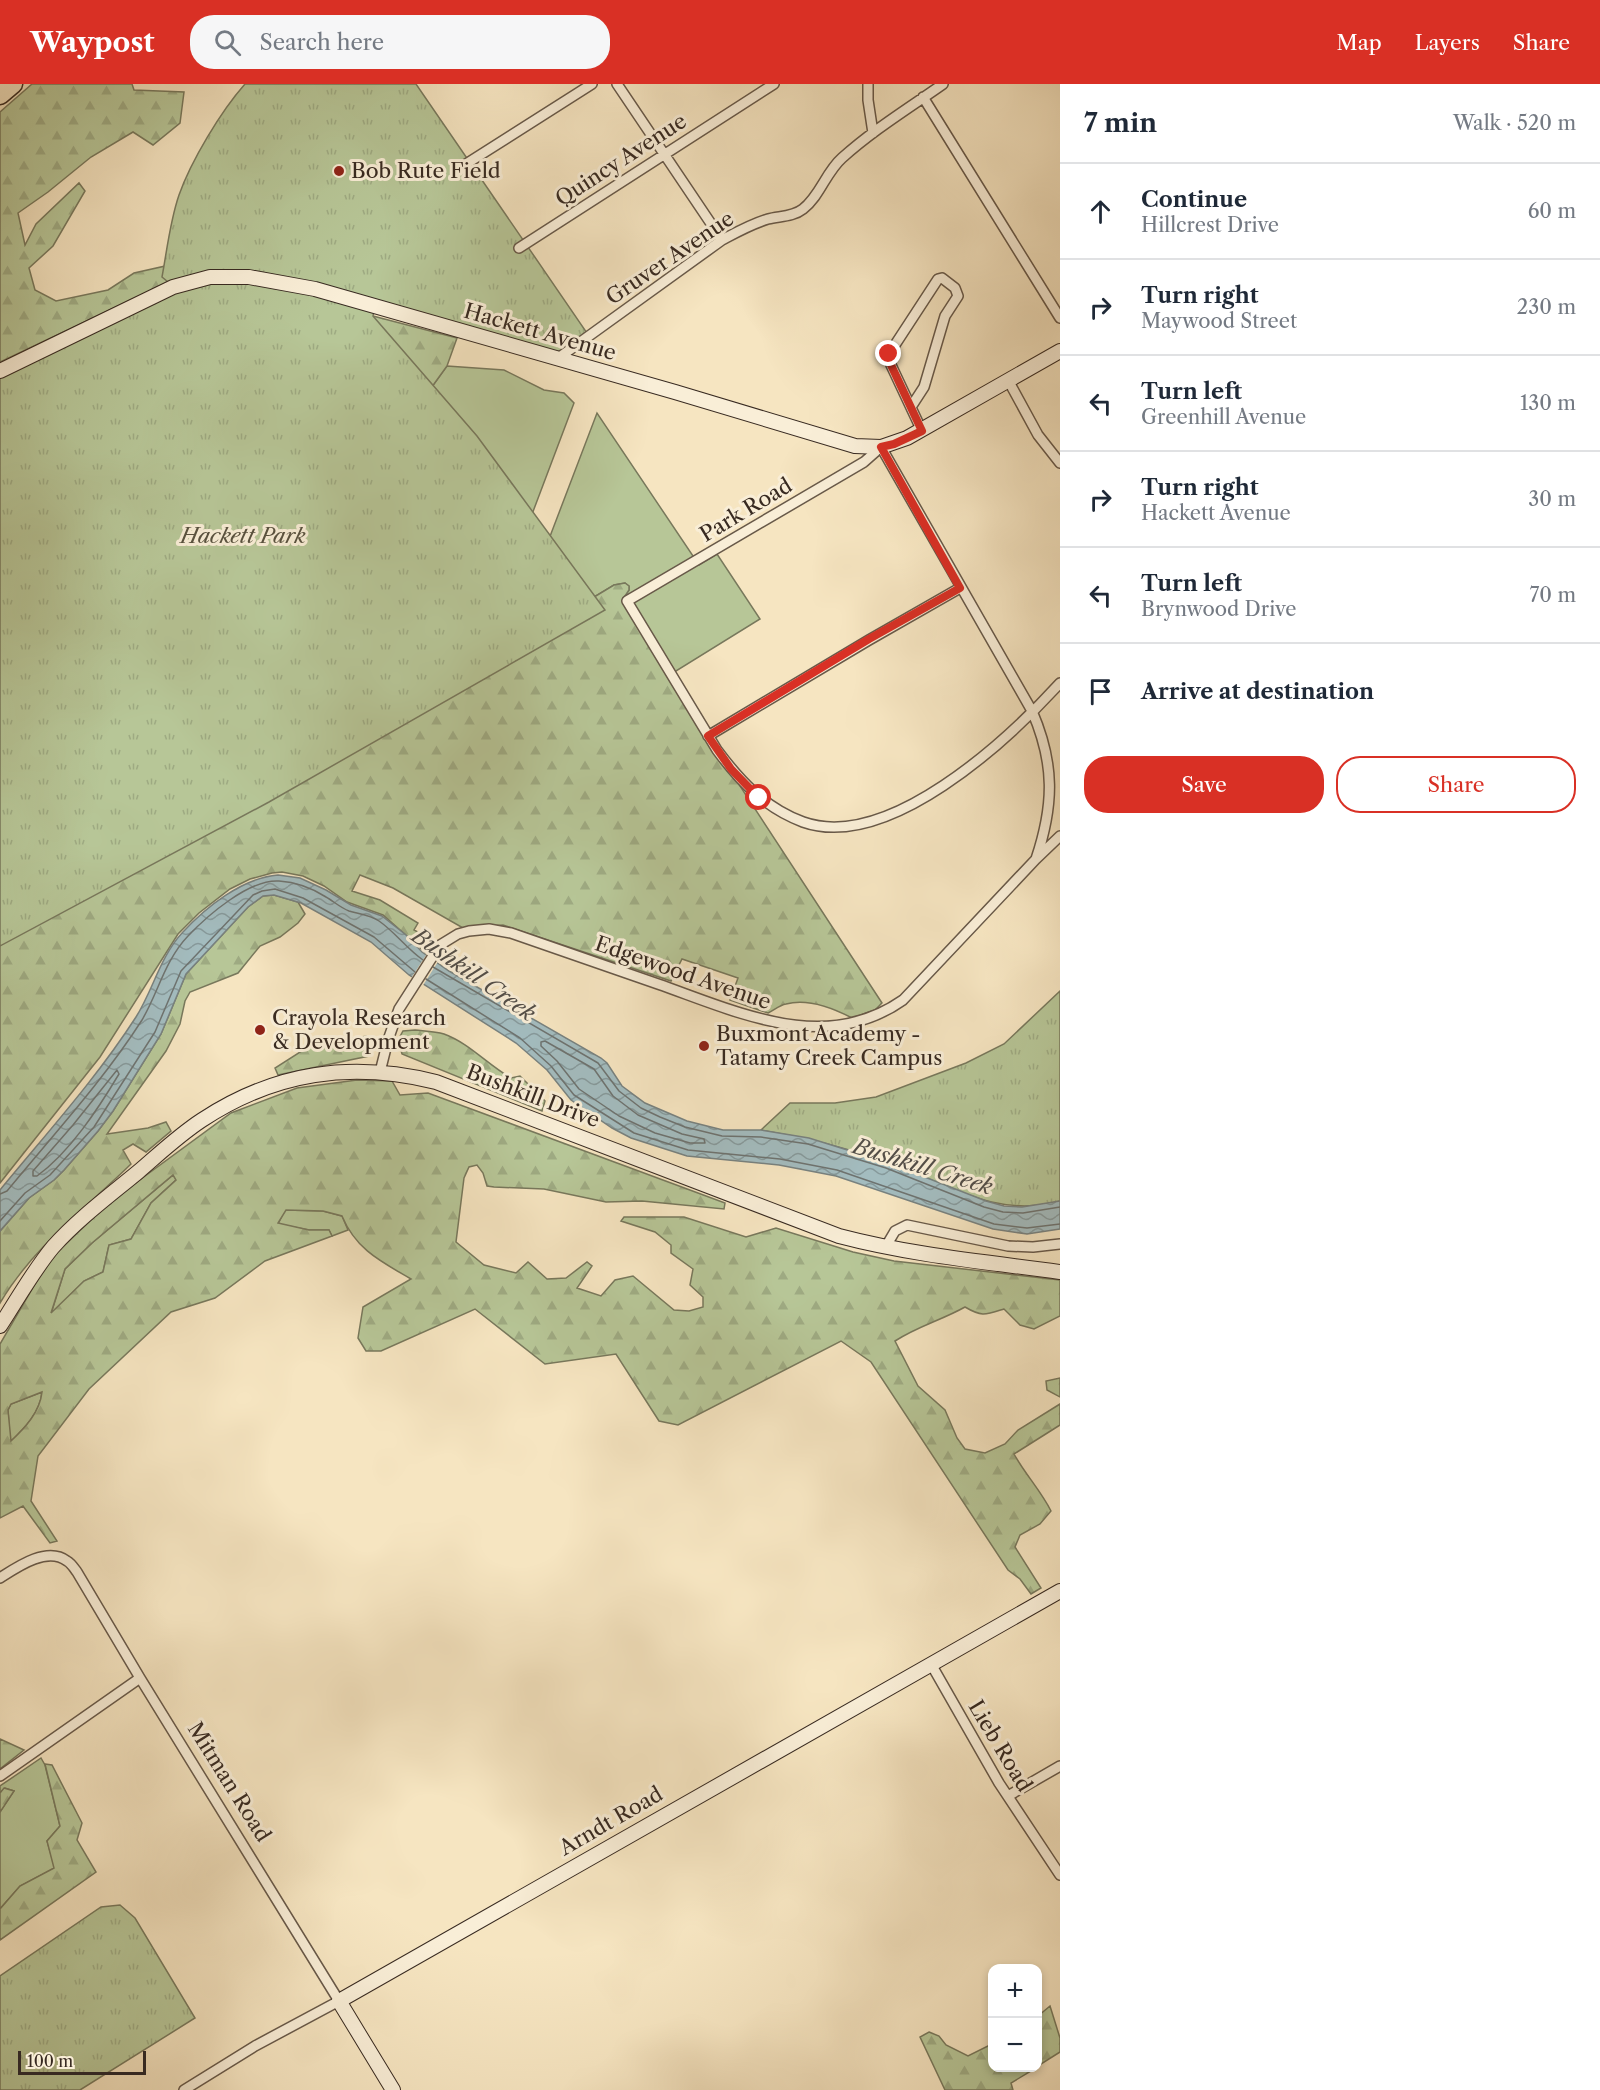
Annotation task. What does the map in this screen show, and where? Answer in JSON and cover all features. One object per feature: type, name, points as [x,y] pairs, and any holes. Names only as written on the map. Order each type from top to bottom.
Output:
[{"type":"highway","points":[[0,95],[13,84]]},
{"type":"main road","name":"Hackett Avenue","points":[[0,371],[173,287],[210,277],[249,277],[315,289],[855,446],[881,447],[894,444],[922,431],[1060,351]]},
{"type":"main road","name":"Bushkill Drive","points":[[0,1326],[37,1268],[62,1238],[201,1120],[238,1099],[293,1079],[337,1072],[380,1071],[420,1078],[452,1087],[839,1236],[885,1248],[1060,1272]]},
{"type":"main road","name":"Arndt Road","points":[[339,2001],[1060,1591]]},
{"type":"main road","name":"Mitman Road","points":[[339,2001],[393,2090]]},
{"type":"street","points":[[466,164],[592,84]]},
{"type":"street","points":[[617,84],[722,240]]},
{"type":"street","name":"Quincy Avenue","points":[[519,248],[774,84]]},
{"type":"street","points":[[868,84],[873,133]]},
{"type":"street","name":"Gruver Avenue","points":[[556,359],[722,240],[757,223],[788,216],[802,210],[813,199],[841,159],[873,133],[943,84]]},
{"type":"street","points":[[923,98],[1060,318]]},
{"type":"street","points":[[911,407],[924,387],[945,316],[958,296],[956,288],[942,278],[938,279],[889,354],[891,365],[922,431]]},
{"type":"street","points":[[1008,380],[1038,435],[1060,463]]},
{"type":"street","points":[[881,447],[1032,711],[1042,734],[1047,752],[1050,784],[1047,822],[1036,859]]},
{"type":"street","name":"Park Road","points":[[708,736],[627,601],[864,462],[881,447]]},
{"type":"street","points":[[960,588],[869,639],[708,736],[731,769],[759,798],[805,823],[841,827],[880,819],[898,812],[953,779],[1032,711],[1060,683]]},
{"type":"street","name":"Edgewood Avenue","points":[[380,1071],[395,1019],[404,1000],[440,945],[458,934],[469,931],[500,930],[772,1023],[820,1027],[868,1020],[884,1013],[903,1000],[1060,836]]},
{"type":"street","points":[[885,1248],[895,1231],[907,1225],[1008,1246],[1033,1247],[1060,1244]]},
{"type":"street","name":"Mitman Road","points":[[0,1578],[37,1558],[49,1556],[66,1560],[82,1581],[339,2001]]},
{"type":"street","name":"Lieb Road","points":[[931,1664],[1008,1796],[1060,1875]]},
{"type":"street","points":[[0,1776],[140,1678]]},
{"type":"street","points":[[1008,1796],[1060,1766]]},
{"type":"street","name":"Arndt Road","points":[[184,2090],[255,2046],[339,2001]]},
{"type":"green space","points":[[32,84],[132,84],[134,90],[184,92],[180,123],[153,145],[133,132],[91,157],[18,213],[25,245],[36,224],[79,183],[85,191],[53,246],[29,268],[35,290],[56,301],[108,290],[134,273],[170,265],[175,279],[0,362],[0,112]]},
{"type":"green space","name":"Hackett Park","points":[[245,84],[416,84],[587,333],[557,359],[375,307],[373,316],[477,436],[605,610],[269,802],[0,946],[0,371],[173,286],[162,277],[179,195],[207,137]]},
{"type":"green space","points":[[373,316],[457,338],[447,366],[387,449],[551,623],[614,585],[625,583],[629,586],[623,599],[668,676],[882,1003],[875,1010],[852,1018],[829,1008],[803,1002],[784,1005],[768,1013],[730,1000],[738,978],[682,959],[671,981],[503,925],[463,928],[393,888],[360,875],[352,891],[380,900],[418,923],[414,930],[432,940],[425,952],[383,915],[347,902],[324,886],[303,876],[282,872],[272,873],[250,879],[230,889],[199,913],[178,934],[100,1057],[0,1183],[0,564]]},
{"type":"green space","points":[[447,366],[504,370],[544,390],[564,393],[574,403],[500,599],[525,602],[597,413],[699,565],[717,554],[760,619],[668,676],[623,599],[629,586],[625,583],[614,585],[551,623],[502,663],[433,701],[409,705],[406,667],[375,643],[306,620],[337,568],[371,502],[387,449]]},
{"type":"green space","points":[[274,895],[298,902],[305,914],[298,923],[280,937],[260,946],[238,973],[190,992],[185,1001],[180,1024],[166,1051],[107,1134],[148,1128],[166,1122],[171,1131],[146,1152],[133,1144],[123,1150],[131,1164],[44,1246],[13,1283],[0,1303],[0,1231],[29,1198],[64,1170],[113,1111],[161,1034],[186,974],[248,907],[263,896]]},
{"type":"green space","points":[[1060,991],[1060,1201],[1015,1206],[994,1202],[973,1197],[858,1152],[761,1130],[790,1103],[835,1103],[876,1097],[966,1063],[1004,1044]]},
{"type":"green space","points":[[415,1030],[444,1034],[470,1048],[511,1078],[520,1076],[545,1101],[542,1111],[402,1054],[398,1040],[403,1031]]},
{"type":"green space","points":[[369,1036],[378,1041],[369,1056],[278,1075],[275,1068],[322,1038],[343,1039]]},
{"type":"green space","points":[[357,1080],[392,1081],[400,1095],[428,1093],[725,1203],[724,1209],[642,1201],[606,1202],[544,1189],[494,1187],[487,1186],[483,1173],[477,1165],[469,1167],[464,1178],[456,1242],[484,1265],[516,1273],[528,1262],[547,1279],[566,1278],[587,1262],[592,1266],[577,1288],[601,1296],[615,1280],[633,1276],[674,1310],[689,1311],[703,1307],[703,1297],[690,1285],[693,1269],[671,1253],[671,1245],[655,1232],[621,1221],[624,1217],[684,1217],[746,1237],[776,1228],[853,1252],[894,1261],[1060,1280],[1060,1316],[1034,1329],[1020,1325],[1004,1309],[984,1314],[965,1307],[895,1341],[918,1386],[945,1410],[957,1438],[965,1449],[985,1453],[1005,1444],[1018,1430],[1060,1404],[1060,1425],[1014,1454],[1051,1511],[1040,1524],[1020,1535],[1015,1547],[1041,1588],[1031,1594],[1020,1579],[1008,1570],[871,1362],[841,1341],[678,1425],[659,1421],[616,1354],[545,1364],[475,1309],[381,1351],[366,1351],[358,1338],[363,1307],[411,1279],[380,1261],[362,1246],[342,1216],[323,1211],[286,1210],[278,1223],[309,1230],[329,1230],[332,1236],[265,1261],[215,1298],[171,1312],[89,1389],[38,1456],[31,1501],[57,1541],[50,1543],[23,1506],[0,1518],[0,1344],[49,1260],[111,1201],[231,1113],[297,1088]],"holes":[[[173,1175],[176,1180],[151,1203],[131,1239],[109,1245],[103,1272],[84,1281],[51,1313],[65,1269],[92,1243]],[[42,1392],[35,1413],[11,1441],[8,1410],[11,1404]]]},
{"type":"green space","points":[[173,1175],[177,1179],[151,1203],[131,1239],[109,1245],[103,1272],[84,1281],[51,1314],[65,1269],[92,1243]]},
{"type":"green space","points":[[285,1210],[323,1211],[342,1216],[348,1230],[332,1236],[329,1230],[309,1230],[278,1224]]},
{"type":"green space","points":[[1060,1378],[1060,1397],[1047,1390],[1046,1381]]},
{"type":"green space","points":[[42,1392],[35,1413],[10,1442],[8,1410],[11,1404]]},
{"type":"green space","points":[[0,1739],[24,1750],[0,1769]]},
{"type":"green space","points":[[41,1758],[45,1765],[60,1826],[47,1841],[55,1868],[20,1886],[0,1909],[0,1812],[14,1791],[5,1788],[0,1793],[0,1786]]},
{"type":"green space","points":[[45,1764],[52,1765],[82,1823],[77,1840],[96,1872],[0,1940],[0,1909],[20,1886],[54,1868],[47,1841],[60,1826]]},
{"type":"green space","points":[[4,1788],[14,1791],[0,1812],[0,1793]]},
{"type":"green space","points":[[120,1905],[135,1918],[195,2018],[80,2090],[0,2090],[0,1976],[101,1907]]},
{"type":"green space","points":[[1050,2006],[1060,2038],[1060,2052],[1042,2063],[1042,2018],[1042,2013]]},
{"type":"green space","points":[[929,2032],[939,2036],[946,2045],[968,2056],[988,2046],[988,2072],[1029,2072],[1011,2083],[1013,2090],[945,2090],[920,2037]]},
{"type":"water","points":[[278,875],[300,878],[351,905],[382,916],[406,935],[422,952],[449,971],[601,1058],[607,1063],[622,1086],[645,1103],[687,1121],[723,1130],[761,1130],[809,1138],[889,1163],[1004,1206],[1022,1207],[1060,1201],[1060,1229],[1027,1234],[993,1229],[836,1176],[779,1165],[687,1156],[631,1138],[571,1100],[547,1070],[516,1043],[409,975],[371,942],[301,903],[274,895],[263,896],[248,907],[186,974],[161,1034],[113,1111],[64,1170],[29,1198],[0,1231],[0,1190],[121,1040],[142,1007],[174,942],[202,913],[226,895],[251,882]]},
{"type":"pier","points":[[428,952],[439,960],[422,987],[410,980]]},
{"type":"place","name":"Bob Rute Field","points":[[339,171]]},
{"type":"place","name":"Crayola Research & Development","points":[[260,1030]]},
{"type":"place","name":"Buxmont Academy - Tatamy Creek Campus","points":[[704,1046]]},
{"type":"route","points":[[759,798],[731,769],[708,736],[869,639],[960,588],[881,447],[894,444],[922,431],[891,365],[889,354]]},
{"type":"water label","name":"Bushkill Creek","points":[[474,974]]},
{"type":"water label","name":"Bushkill Creek","points":[[923,1166]]}]
